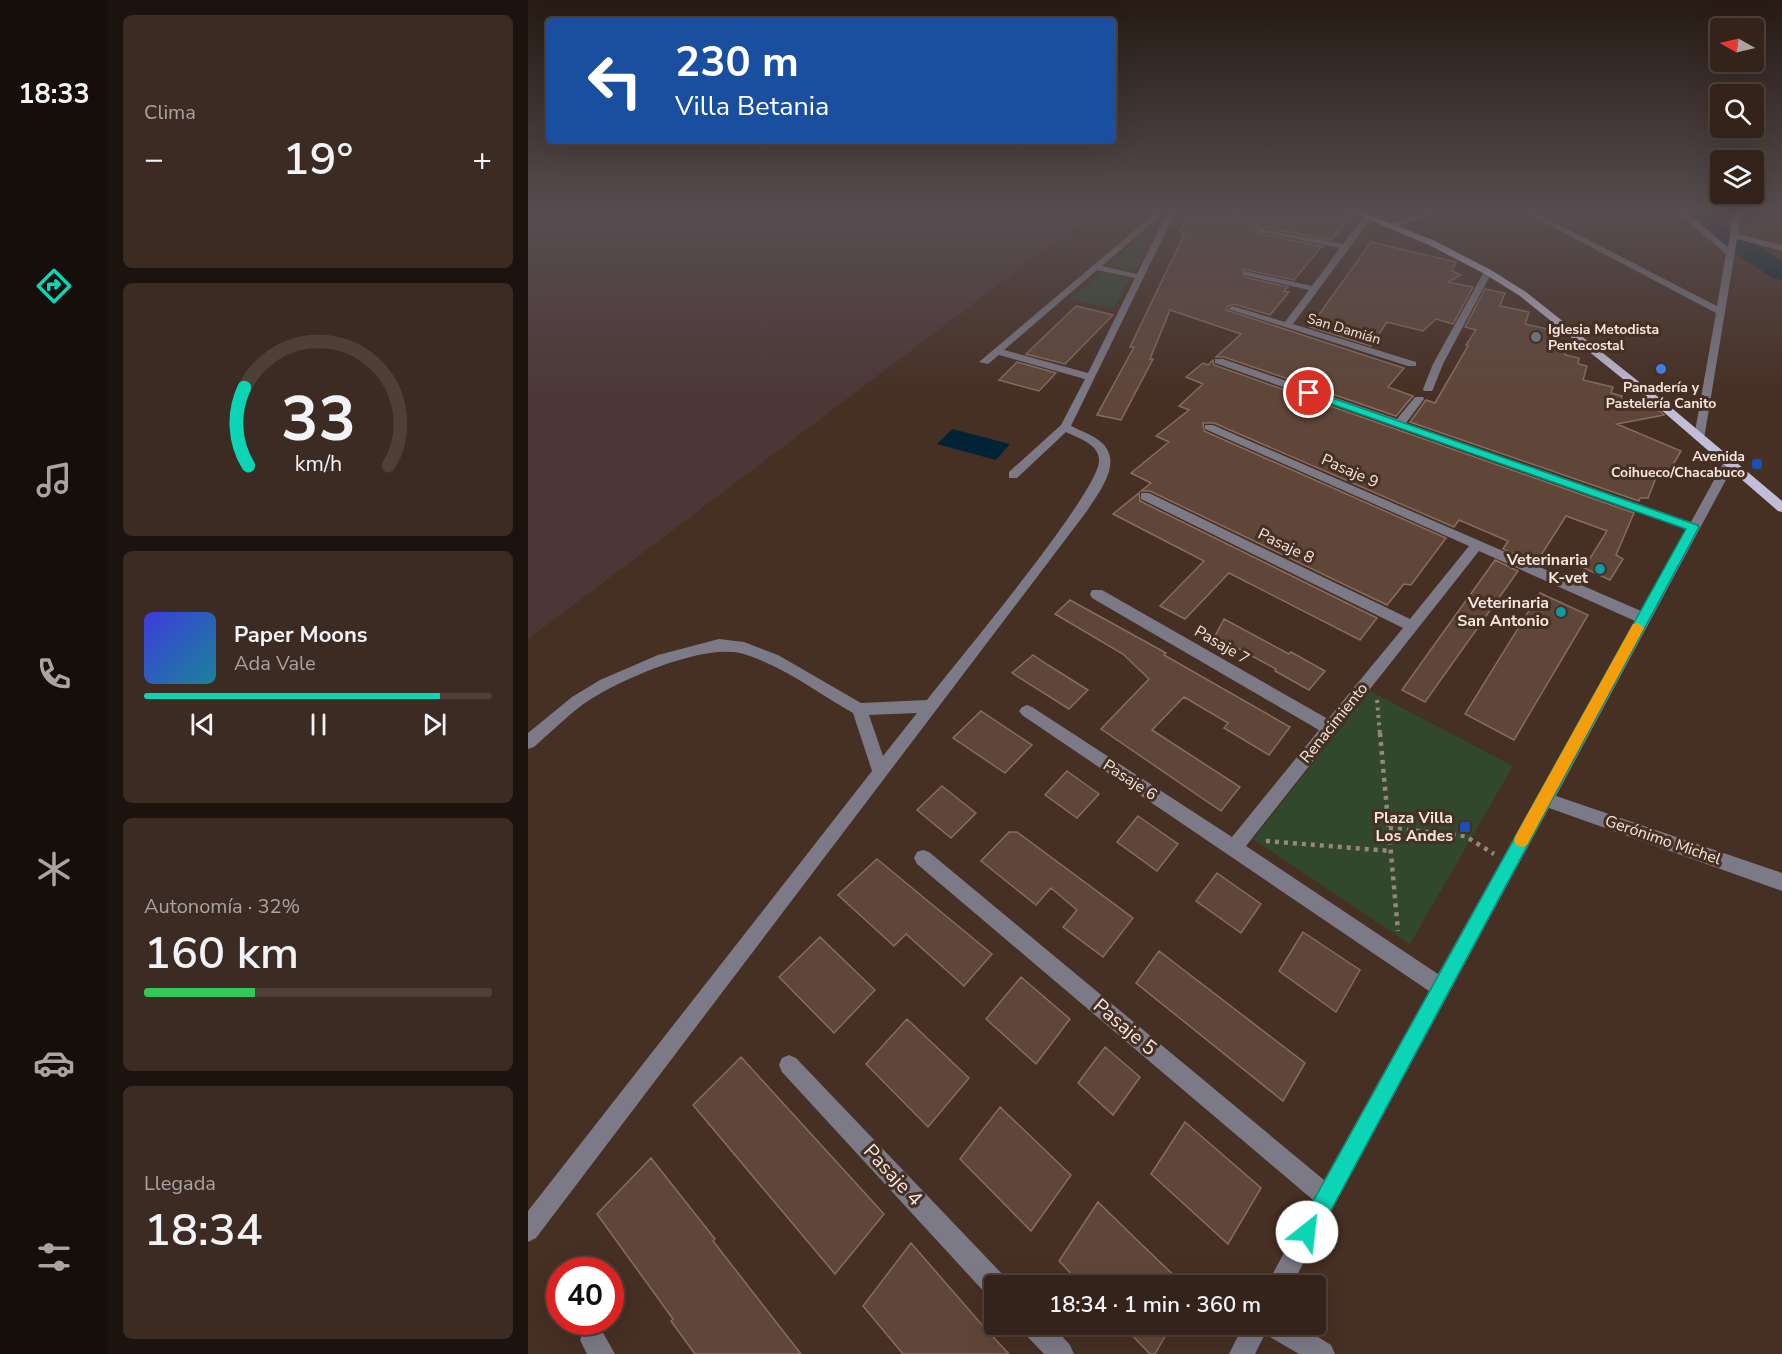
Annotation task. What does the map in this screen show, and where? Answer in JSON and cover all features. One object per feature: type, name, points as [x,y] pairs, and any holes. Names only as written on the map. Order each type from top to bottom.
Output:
[{"type":"main road","points":[[1488,272],[1541,307],[1700,437],[1782,508]]},
{"type":"street","points":[[984,362],[1089,272]]},
{"type":"street","points":[[1118,272],[1140,277]]},
{"type":"street","points":[[1013,475],[1068,422],[1142,272]]},
{"type":"street","points":[[1287,326],[1327,272]]},
{"type":"street","points":[[1428,389],[1437,364],[1488,272]]},
{"type":"street","points":[[1645,272],[1721,312]]},
{"type":"street","points":[[1700,437],[1727,272]]},
{"type":"street","points":[[1247,273],[1315,289]]},
{"type":"street","name":"San Damián","points":[[1233,309],[1412,364]]},
{"type":"street","points":[[997,351],[1091,377]]},
{"type":"street","points":[[1219,361],[1693,527]]},
{"type":"street","points":[[1399,424],[1419,399]]},
{"type":"street","points":[[528,1230],[1083,508],[1105,469],[1105,456],[1099,446],[1068,422]]},
{"type":"street","name":"Pasaje 9","points":[[1209,427],[1477,545]]},
{"type":"street","points":[[1284,1275],[1729,463]]},
{"type":"street","name":"Pasaje 8","points":[[1145,496],[1412,626]]},
{"type":"street","points":[[1477,545],[1643,618]]},
{"type":"street","name":"Renacimiento","points":[[1238,843],[1477,545]]},
{"type":"street","name":"Pasaje 7","points":[[1097,594],[1330,728]]},
{"type":"street","points":[[528,742],[577,701],[605,684],[663,659],[719,645],[744,648],[773,659],[859,709],[930,706]]},
{"type":"street","points":[[859,709],[880,771]]},
{"type":"street","name":"Pasaje 6","points":[[1027,711],[1238,843]]},
{"type":"street","name":"Gerónimo Michel","points":[[1544,799],[1782,882]]},
{"type":"street","points":[[1238,843],[1441,988]]},
{"type":"street","name":"Pasaje 5","points":[[923,858],[1327,1197]]},
{"type":"street","name":"Pasaje 4","points":[[789,1065],[986,1275]]},
{"type":"street","points":[[1043,1335],[1061,1354]]},
{"type":"street","points":[[1242,1354],[1252,1335]]},
{"type":"street","points":[[1291,1335],[1322,1354]]},
{"type":"path","points":[[1375,672],[1400,960]]},
{"type":"path","points":[[1389,828],[1464,836],[1509,864]]},
{"type":"path","points":[[1238,843],[1391,851]]},
{"type":"shaded area","points":[[528,272],[1015,272],[528,639]]},
{"type":"green space","points":[[1103,272],[1130,278],[1113,309],[1070,299]]},
{"type":"green space","points":[[1370,691],[1513,766],[1410,944],[1253,839]]},
{"type":"water","points":[[952,429],[1010,444],[996,460],[937,444]]},
{"type":"building","points":[[1166,272],[1243,272],[1244,277],[1288,287],[1284,291],[1289,292],[1270,315],[1234,304],[1226,310],[1404,368],[1388,387],[1413,396],[1396,416],[1224,357],[1216,357],[1241,334],[1170,310],[1150,359],[1153,359],[1121,420],[1097,415],[1134,347],[1130,347]]},
{"type":"building","points":[[1258,272],[1300,272],[1294,280]]},
{"type":"building","points":[[1349,272],[1455,272],[1461,275],[1448,282],[1473,287],[1453,324],[1436,319],[1423,331],[1387,322],[1371,346],[1310,327]]},
{"type":"building","points":[[1485,289],[1505,293],[1500,306],[1529,312],[1525,324],[1552,330],[1546,346],[1566,350],[1565,355],[1579,358],[1578,364],[1587,366],[1583,380],[1613,387],[1611,393],[1622,396],[1621,401],[1660,411],[1664,415],[1617,424],[1681,451],[1668,473],[1659,470],[1648,498],[1640,498],[1639,501],[1410,422],[1426,400],[1435,403],[1468,346],[1466,345],[1476,330],[1465,327]]},
{"type":"building","points":[[1076,306],[1113,315],[1065,364],[1026,354]]},
{"type":"building","points":[[1213,360],[1214,365],[1634,513],[1616,555],[1623,559],[1610,580],[1584,568],[1607,531],[1566,516],[1536,563],[1503,549],[1508,541],[1459,520],[1454,527],[1214,423],[1203,423],[1204,431],[1446,538],[1411,585],[1404,584],[1387,605],[1150,491],[1141,491],[1151,483],[1131,473],[1169,442],[1156,436],[1189,410],[1179,406],[1203,384],[1186,377],[1203,363],[1208,365]]},
{"type":"building","points":[[1017,362],[1056,373],[1039,391],[999,380]]},
{"type":"building","points":[[1139,493],[1140,501],[1377,618],[1360,640],[1229,573],[1185,619],[1160,606],[1204,561],[1113,514]]},
{"type":"building","points":[[1495,560],[1518,571],[1425,702],[1402,690]]},
{"type":"building","points":[[1540,593],[1588,615],[1514,740],[1465,714]]},
{"type":"building","points":[[1070,600],[1166,653],[1164,655],[1290,727],[1269,755],[1224,728],[1228,723],[1184,697],[1152,730],[1240,787],[1221,811],[1101,729],[1149,679],[1123,654],[1055,614]]},
{"type":"building","points":[[1224,619],[1325,671],[1309,690],[1215,636]]},
{"type":"building","points":[[1033,655],[1088,690],[1069,709],[1012,673]]},
{"type":"building","points":[[981,711],[1032,745],[1005,773],[953,738]]},
{"type":"building","points":[[1067,771],[1099,794],[1077,818],[1045,795]]},
{"type":"building","points":[[942,786],[976,813],[951,838],[917,810]]},
{"type":"building","points":[[1138,816],[1178,844],[1157,871],[1117,842]]},
{"type":"building","points":[[1009,832],[1017,832],[1133,918],[1103,957],[1063,927],[1077,910],[1051,888],[1036,905],[981,861]]},
{"type":"building","points":[[877,859],[992,954],[964,986],[906,934],[894,946],[838,895]]},
{"type":"building","points":[[1217,873],[1261,904],[1241,933],[1196,901]]},
{"type":"building","points":[[1303,932],[1360,970],[1336,1012],[1279,971]]},
{"type":"building","points":[[820,937],[875,990],[834,1033],[779,977]]},
{"type":"building","points":[[1159,951],[1305,1063],[1283,1101],[1136,983]]},
{"type":"building","points":[[1021,977],[1070,1019],[1036,1064],[986,1019]]},
{"type":"building","points":[[907,1019],[969,1078],[928,1127],[866,1064]]},
{"type":"building","points":[[1105,1047],[1140,1077],[1113,1115],[1078,1083]]},
{"type":"building","points":[[741,1057],[884,1214],[835,1274],[693,1105]]},
{"type":"building","points":[[1000,1107],[1071,1175],[1031,1231],[960,1159]]},
{"type":"building","points":[[1185,1122],[1261,1188],[1228,1244],[1151,1174]]},
{"type":"building","points":[[651,1158],[801,1354],[695,1354],[671,1321],[673,1319],[597,1214]]},
{"type":"building","points":[[1098,1202],[1174,1275],[1072,1275],[1059,1261]]},
{"type":"building","points":[[911,1243],[984,1327],[984,1335],[991,1335],[1009,1354],[903,1354],[863,1306]]},
{"type":"building","points":[[1132,1335],[1166,1335],[1155,1354],[1150,1354]]},
{"type":"slow traffic","points":[[1522,840],[1638,628]]},
{"type":"place","name":"Iglesia Metodista Pentecostal","points":[[1536,337]]},
{"type":"place","name":"Panadería y Pastelería Canito","points":[[1661,369]]},
{"type":"place","name":"Avenida Coihueco/Chacabuco","points":[[1757,464]]},
{"type":"place","name":"Veterinaria K-vet","points":[[1600,569]]},
{"type":"place","name":"Veterinaria San Antonio","points":[[1561,612]]},
{"type":"place","name":"Plaza Villa Los Andes","points":[[1465,827]]},
{"type":"route","points":[[1307,1232],[1693,527],[1309,393]]}]
